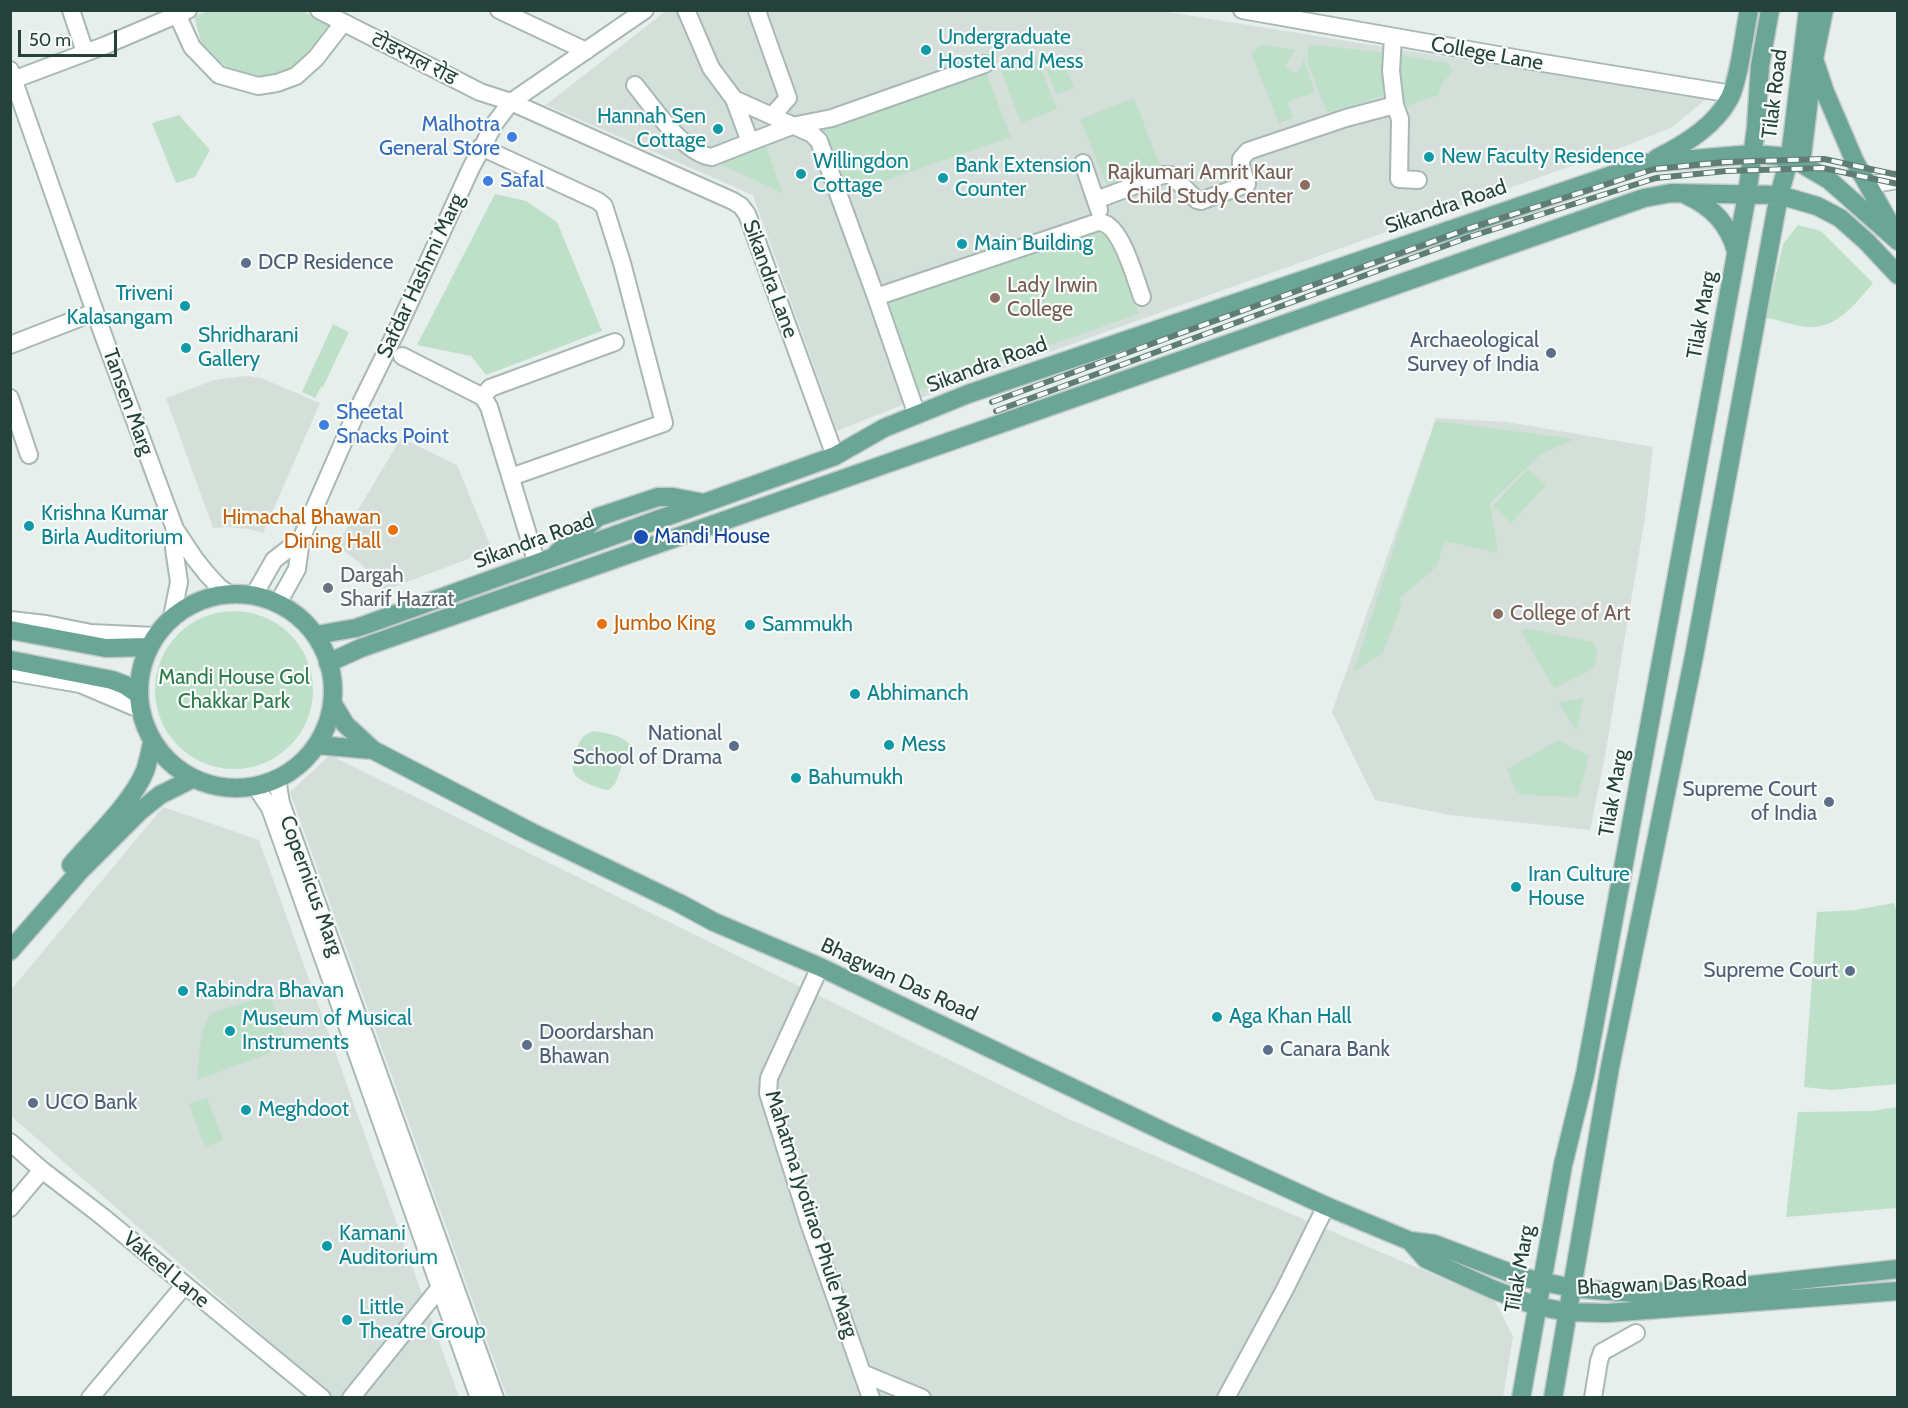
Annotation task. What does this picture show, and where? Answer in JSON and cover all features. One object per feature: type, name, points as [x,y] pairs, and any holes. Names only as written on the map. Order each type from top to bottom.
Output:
[{"type":"main road","points":[[1647,163],[1668,153],[1701,130],[1716,117],[1732,94],[1749,10]]},
{"type":"main road","name":"Tilak Road","points":[[1748,195],[1760,66],[1770,10]]},
{"type":"main road","name":"Tilak Road","points":[[1796,160],[1808,10]]},
{"type":"main road","points":[[1553,1398],[1610,1067],[1694,656],[1779,195],[1796,160],[1824,10]]},
{"type":"main road","points":[[1814,58],[1848,148],[1898,236]]},
{"type":"main road","points":[[1739,62],[1760,66]]},
{"type":"main road","name":"Sikandra Road","points":[[316,635],[362,626],[706,504],[835,456],[884,428],[968,394],[1647,163],[1752,154],[1796,160]]},
{"type":"main road","points":[[1796,160],[1829,180],[1898,241]]},
{"type":"main road","points":[[1613,174],[1621,173],[1627,176],[1632,180],[1634,186],[1629,200],[1622,205]]},
{"type":"main road","points":[[1680,192],[1699,201],[1718,216],[1731,237],[1736,252]]},
{"type":"main road","name":"Sikandra Road","points":[[328,663],[361,648],[1644,198],[1680,192],[1779,195],[1817,206],[1840,218],[1867,242],[1898,275]]},
{"type":"main road","name":"Tilak Marg","points":[[1521,1398],[1563,1165],[1586,1075],[1748,195]]},
{"type":"main road","points":[[230,594],[254,596],[278,603],[299,617],[316,635],[326,653],[334,688],[333,704],[324,734],[317,746],[286,775],[256,787],[238,789],[207,785],[192,779],[167,761],[152,743],[143,723],[139,701],[140,670],[152,641],[172,617],[199,601],[230,594]]},
{"type":"main road","points":[[10,630],[106,648],[152,641]]},
{"type":"main road","points":[[10,660],[112,680],[125,685],[139,701]]},
{"type":"main road","name":"Bhagwan Das Road","points":[[333,704],[345,724],[373,750],[531,832],[714,922],[820,967],[1326,1206],[1410,1241],[1434,1244],[1521,1277],[1541,1282],[1572,1288],[1637,1293],[1692,1290],[1898,1269]]},
{"type":"main road","points":[[1649,730],[1678,735]]},
{"type":"main road","points":[[10,934],[126,801],[144,772],[152,743]]},
{"type":"main road","name":"Bhagwan Das Road","points":[[317,746],[373,750]]},
{"type":"main road","points":[[10,951],[79,872],[140,811],[160,795],[192,779]]},
{"type":"main road","name":"Bhagwan Das Road","points":[[1410,1241],[1426,1259],[1492,1289],[1536,1305],[1568,1312],[1607,1313],[1898,1291]]},
{"type":"street","points":[[71,10],[85,52]]},
{"type":"street","name":"टोडरमल रोड","points":[[319,10],[480,92],[511,102]]},
{"type":"street","points":[[499,10],[586,51]]},
{"type":"street","name":"Safdar Hashmi Marg","points":[[278,603],[297,569],[301,540],[356,413],[397,330],[481,147],[495,123],[511,102],[645,10]]},
{"type":"street","points":[[686,10],[711,68],[734,99],[750,142]]},
{"type":"street","name":"College Lane","points":[[1242,10],[1732,94]]},
{"type":"street","points":[[757,11],[788,98],[772,116]]},
{"type":"street","points":[[12,77],[85,52],[183,12],[192,47],[219,75],[258,86],[296,76],[316,58],[343,23]]},
{"type":"street","points":[[1393,37],[1391,71],[1395,105],[1400,119],[1399,179],[1418,180]]},
{"type":"street","points":[[635,85],[658,103],[664,121],[685,142],[706,156],[712,157],[792,126],[832,118],[985,64]]},
{"type":"street","name":"Tansen Marg","points":[[12,77],[175,529],[195,559],[219,586],[230,594]]},
{"type":"street","points":[[734,99],[812,134],[819,141],[916,415]]},
{"type":"street","name":"Sikandra Lane","points":[[511,102],[741,206],[747,214],[835,456]]},
{"type":"street","points":[[1096,200],[1163,175],[1171,175],[1197,200],[1201,201],[1247,184],[1241,159],[1248,151],[1346,118],[1395,105]]},
{"type":"street","points":[[481,147],[598,201],[604,206],[622,263],[664,423],[511,477]]},
{"type":"street","points":[[1083,163],[1103,222],[1114,229],[1121,240],[1142,297]]},
{"type":"street","points":[[1868,185],[1898,180]]},
{"type":"street","points":[[876,297],[919,278],[1063,228],[1103,222]]},
{"type":"street","points":[[10,345],[95,312]]},
{"type":"street","points":[[483,397],[490,388],[615,342]]},
{"type":"street","points":[[402,356],[483,397],[489,407],[511,477],[544,561]]},
{"type":"street","points":[[10,398],[29,455]]},
{"type":"street","name":"Tansen Marg","points":[[172,617],[178,582],[174,548],[175,529]]},
{"type":"street","points":[[254,596],[274,560],[301,540]]},
{"type":"street","points":[[10,620],[152,641]]},
{"type":"street","points":[[10,672],[80,684],[139,701]]},
{"type":"street","name":"Copernicus Marg","points":[[277,779],[281,803],[445,1280],[479,1398]]},
{"type":"street","name":"Copernicus Marg","points":[[256,787],[270,808],[445,1280],[495,1398]]},
{"type":"street","name":"Mahatma Jyotirao Phule Marg","points":[[820,967],[769,1078],[768,1093],[809,1223],[872,1398]]},
{"type":"street","name":"Vakeel Lane","points":[[10,1142],[322,1398]]},
{"type":"street","points":[[10,1208],[42,1170]]},
{"type":"street","points":[[1226,1398],[1285,1289],[1326,1206]]},
{"type":"street","points":[[351,1398],[445,1280]]},
{"type":"street","points":[[90,1398],[184,1286]]},
{"type":"street","points":[[1593,1398],[1602,1352],[1636,1333]]},
{"type":"street","points":[[862,1373],[922,1398]]},
{"type":"shaded area","name":"Lady Irwin College","points":[[667,10],[1162,11],[1706,99],[1671,128],[1605,154],[912,401],[837,431],[753,195],[546,105]]},
{"type":"shaded area","points":[[246,376],[261,378],[320,403],[263,533],[249,529],[213,528],[166,398],[214,380]]},
{"type":"shaded area","name":"College of Art","points":[[1436,418],[1507,422],[1653,447],[1645,517],[1605,756],[1590,830],[1450,815],[1375,800],[1332,712]]},
{"type":"shaded area","points":[[401,438],[457,465],[492,550],[383,591],[362,565],[337,545]]},
{"type":"shaded area","points":[[330,755],[1069,1119],[1495,1301],[1513,1337],[1503,1397],[507,1397],[290,792]]},
{"type":"shaded area","points":[[163,807],[259,840],[459,1397],[333,1397],[11,1116],[11,990]]},
{"type":"green space","points":[[211,10],[302,11],[335,26],[322,52],[290,72],[258,76],[227,68],[201,42],[194,16]]},
{"type":"green space","points":[[1309,44],[1387,53],[1383,96],[1327,113],[1307,61]]},
{"type":"green space","points":[[1261,45],[1295,50],[1285,67],[1296,74],[1304,60],[1315,92],[1288,102],[1293,118],[1279,123],[1251,53]]},
{"type":"green space","points":[[1402,55],[1448,63],[1453,71],[1441,85],[1439,95],[1402,108],[1397,71]]},
{"type":"green space","points":[[1036,56],[1057,109],[1021,123],[1001,70]]},
{"type":"green space","points":[[1063,62],[1074,88],[1057,95],[1046,69]]},
{"type":"green space","points":[[985,70],[1011,137],[844,195],[820,130]]},
{"type":"green space","points":[[1134,98],[1161,168],[1108,188],[1080,119]]},
{"type":"green space","points":[[179,115],[210,150],[195,177],[176,183],[152,123]]},
{"type":"green space","points":[[765,142],[782,193],[713,161]]},
{"type":"green space","points":[[495,194],[526,201],[557,222],[602,331],[486,375],[471,356],[417,345]]},
{"type":"green space","points":[[1798,225],[1821,231],[1873,283],[1845,313],[1828,324],[1818,327],[1766,318],[1783,244]]},
{"type":"green space","points":[[1102,228],[1108,230],[1139,314],[914,392],[883,303]]},
{"type":"green space","points":[[333,324],[349,332],[323,387],[315,398],[302,392]]},
{"type":"green space","points":[[1435,421],[1575,439],[1541,454],[1490,503],[1498,553],[1445,541],[1437,566],[1399,599],[1402,604],[1383,652],[1353,673]]},
{"type":"green space","points":[[1528,469],[1546,485],[1511,523],[1493,506]]},
{"type":"green space","name":"Mandi House Gol Chakkar Park","points":[[234,611],[264,617],[278,624],[290,634],[300,646],[307,660],[313,690],[307,720],[300,734],[290,746],[278,756],[264,763],[234,769],[204,763],[190,756],[178,746],[168,734],[161,720],[155,690],[161,660],[168,646],[178,634],[190,624],[204,617]]},
{"type":"green space","points":[[1527,628],[1593,642],[1598,652],[1594,666],[1554,688],[1521,632]]},
{"type":"green space","points":[[1584,698],[1576,731],[1558,702]]},
{"type":"green space","points":[[594,731],[619,737],[630,745],[615,784],[609,790],[586,782],[577,777],[573,771],[574,756],[580,742],[584,736]]},
{"type":"green space","points":[[1558,740],[1589,756],[1578,797],[1517,793],[1507,769]]},
{"type":"green space","points":[[1894,903],[1898,917],[1897,1084],[1831,1090],[1804,1087],[1817,912],[1855,910]]},
{"type":"green space","points":[[269,995],[289,1046],[197,1080],[202,1034],[208,1017],[213,1012]]},
{"type":"green space","points":[[207,1097],[223,1140],[205,1147],[189,1104]]},
{"type":"green space","points":[[1897,1107],[1897,1208],[1786,1217],[1798,1112],[1872,1111]]},
{"type":"railway","points":[[992,402],[1467,229],[1654,169],[1725,162],[1824,159],[1898,175]]},
{"type":"railway","points":[[996,411],[1469,237],[1656,178],[1726,171],[1823,168],[1898,184]]},
{"type":"place","name":"Undergraduate Hostel and Mess","points":[[926,50]]},
{"type":"place","name":"Hannah Sen Cottage","points":[[718,129]]},
{"type":"place","name":"Malhotra General Store","points":[[512,137]]},
{"type":"place","name":"New Faculty Residence","points":[[1429,157]]},
{"type":"place","name":"Willingdon Cottage","points":[[801,174]]},
{"type":"place","name":"Bank Extension Counter","points":[[943,178]]},
{"type":"place","name":"Safal","points":[[488,181]]},
{"type":"place","name":"Rajkumari Amrit Kaur Child Study Center","points":[[1305,185]]},
{"type":"place","name":"Main Building","points":[[962,244]]},
{"type":"place","name":"DCP Residence","points":[[246,263]]},
{"type":"place","name":"Lady Irwin College","points":[[995,298]]},
{"type":"place","name":"Triveni Kalasangam","points":[[185,306]]},
{"type":"place","name":"Shridharani Gallery","points":[[186,348]]},
{"type":"place","name":"Archaeological Survey of India","points":[[1551,353]]},
{"type":"place","name":"Sheetal Snacks Point","points":[[324,425]]},
{"type":"place","name":"Krishna Kumar Birla Auditorium","points":[[29,526]]},
{"type":"place","name":"Himachal Bhawan Dining Hall","points":[[393,530]]},
{"type":"place","name":"Mandi House","points":[[641,537]]},
{"type":"place","name":"Dargah Sharif Hazrat","points":[[328,588]]},
{"type":"place","name":"College of Art","points":[[1498,614]]},
{"type":"place","name":"Jumbo King","points":[[602,624]]},
{"type":"place","name":"Sammukh","points":[[750,625]]},
{"type":"place","name":"Abhimanch","points":[[855,694]]},
{"type":"place","name":"Mess","points":[[889,745]]},
{"type":"place","name":"National School of Drama","points":[[734,746]]},
{"type":"place","name":"Bahumukh","points":[[796,778]]},
{"type":"place","name":"Supreme Court of India","points":[[1829,802]]},
{"type":"place","name":"Iran Culture House","points":[[1516,887]]},
{"type":"place","name":"Supreme Court","points":[[1850,971]]},
{"type":"place","name":"Rabindra Bhavan","points":[[183,991]]},
{"type":"place","name":"Aga Khan Hall","points":[[1217,1017]]},
{"type":"place","name":"Museum of Musical Instruments","points":[[230,1031]]},
{"type":"place","name":"Doordarshan Bhawan","points":[[527,1045]]},
{"type":"place","name":"Canara Bank","points":[[1268,1050]]},
{"type":"place","name":"UCO Bank","points":[[33,1103]]},
{"type":"place","name":"Meghdoot","points":[[246,1110]]},
{"type":"place","name":"Kamani Auditorium","points":[[327,1246]]},
{"type":"place","name":"Little Theatre Group","points":[[347,1320]]}]
